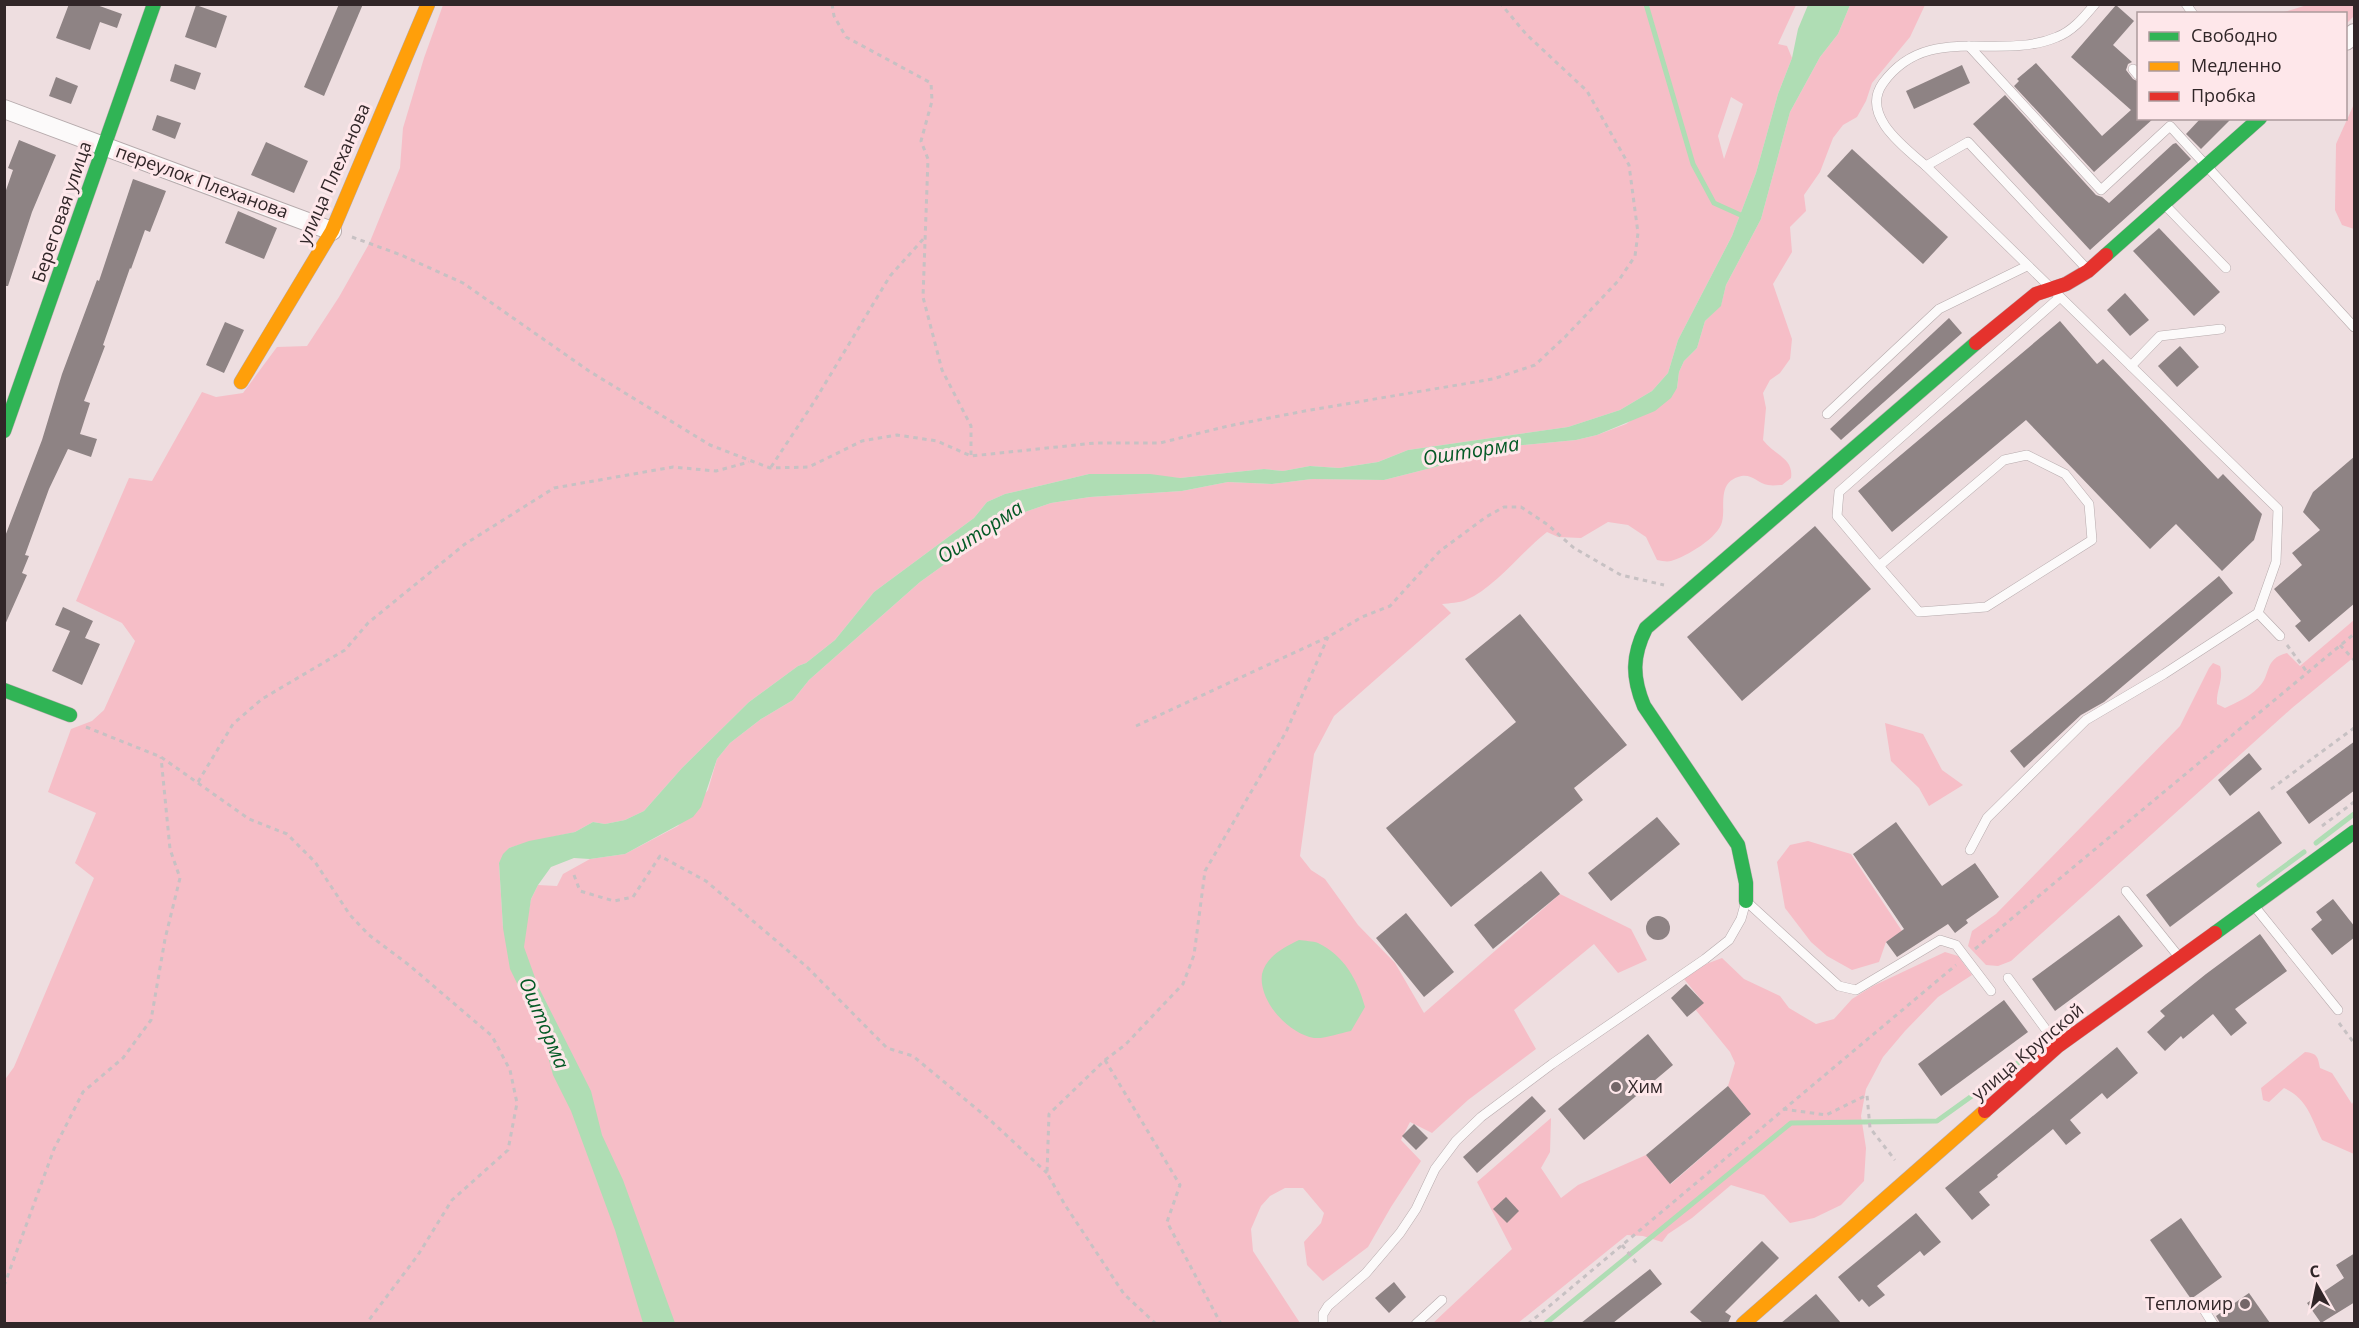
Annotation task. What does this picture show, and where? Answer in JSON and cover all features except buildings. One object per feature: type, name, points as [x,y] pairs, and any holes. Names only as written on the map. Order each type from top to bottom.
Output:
[{"type":"street","name":"Береговая улица","points":[[4,432],[154,4]]},
{"type":"street","name":"улица Плеханова","points":[[241,382],[332,231],[428,4]]},
{"type":"street","name":"переулок Плеханова","points":[[4,109],[332,231]]},
{"type":"street","points":[[1746,901],[1746,883],[1738,845],[1644,706],[1633,678],[1638,643],[1646,628],[2022,304],[2036,294],[2055,293],[2088,271],[2258,120]]},
{"type":"street","points":[[4,690],[70,715]]},
{"type":"street","name":"улица Крупской","points":[[1743,1323],[2058,1046],[2355,832]]},
{"type":"lane","points":[[1970,850],[1987,818],[2086,720],[2164,674],[2258,613],[2276,562],[2277,509],[1926,166],[1898,142],[1882,121],[1875,105],[1876,92],[1896,68],[1925,51],[1945,46],[2018,45],[2058,37],[2080,21],[2095,4]]},
{"type":"lane","points":[[1969,46],[2101,190],[2169,122],[2355,327]]},
{"type":"lane","points":[[1926,166],[1968,142],[2088,271]]},
{"type":"lane","points":[[2164,204],[2226,268]]},
{"type":"lane","points":[[1827,414],[1939,309],[2027,266]]},
{"type":"lane","points":[[1879,566],[2004,460],[2027,455],[2064,474],[2089,504],[2092,540],[1986,607],[1919,612],[1879,566],[1837,516],[1839,492],[2055,293]]},
{"type":"lane","points":[[2132,366],[2160,336],[2221,329]]},
{"type":"lane","points":[[2258,613],[2280,636]]},
{"type":"lane","points":[[2126,891],[2180,959]]},
{"type":"lane","points":[[1323,1323],[1323,1314],[1328,1306],[1366,1274],[1400,1233],[1416,1209],[1435,1169],[1456,1141],[1481,1117],[1552,1064],[1729,940],[1741,919],[1746,901],[1839,986],[1857,990],[1940,940],[1956,945],[1991,991]]},
{"type":"lane","points":[[2254,905],[2338,1010]]},
{"type":"lane","points":[[2008,978],[2058,1046]]},
{"type":"lane","points":[[1416,1323],[1442,1300]]},
{"type":"lane","points":[[2203,1308],[2213,1323]]},
{"type":"path","points":[[832,4],[834,16],[846,37],[931,83],[932,101],[921,141],[928,159],[923,297],[942,370],[971,426],[971,456]]},
{"type":"path","points":[[332,231],[401,255],[463,283],[589,371],[710,445],[771,468],[809,467],[862,441],[897,435],[937,441],[971,456],[1095,443],[1160,443],[1228,426],[1397,394],[1494,379],[1535,365],[1565,337],[1618,280],[1635,256],[1638,233],[1629,165],[1587,91],[1526,34],[1501,4]]},
{"type":"path","points":[[771,468],[890,276],[927,234]]},
{"type":"path","points":[[198,782],[233,724],[262,699],[345,650],[368,623],[465,544],[554,488],[673,467],[716,471],[751,461]]},
{"type":"path","points":[[1136,726],[1328,637],[1362,617],[1390,606],[1440,551],[1486,517],[1504,507],[1521,507],[1548,525],[1574,548],[1621,575],[1659,585],[1692,586]]},
{"type":"path","points":[[1528,1323],[2355,634]]},
{"type":"path","points":[[2280,636],[2307,672]]},
{"type":"path","points":[[1047,1173],[1049,1114],[1105,1060],[1125,1045],[1183,984],[1194,955],[1205,871],[1286,732],[1328,637]]},
{"type":"path","points":[[2340,645],[2353,659]]},
{"type":"path","points":[[70,715],[88,728],[161,757],[249,819],[287,834],[315,862],[350,915],[369,935],[409,965],[492,1036],[510,1070],[517,1103],[508,1150],[452,1200],[418,1255],[366,1323]]},
{"type":"path","points":[[2271,789],[2355,728]]},
{"type":"path","points":[[4,1286],[54,1149],[83,1092],[123,1058],[151,1020],[165,939],[180,878],[170,849],[161,757]]},
{"type":"path","points":[[574,875],[580,891],[614,901],[633,897],[660,856],[706,881],[807,967],[887,1048],[913,1056],[990,1120],[1047,1173],[1065,1205],[1124,1294],[1155,1323]]},
{"type":"path","points":[[2338,1010],[2333,1015],[2355,1043]]},
{"type":"path","points":[[1105,1060],[1180,1185],[1167,1222],[1221,1323]]},
{"type":"path","points":[[1783,1109],[1826,1115],[1868,1095],[1870,1128],[1909,1178]]},
{"type":"path","points":[[1622,1245],[1639,1266]]},
{"type":"path","points":[[1535,1318],[1539,1323]]},
{"type":"shaded area","points":[[443,5],[1796,5],[1778,44],[1787,46],[1792,58],[1778,94],[1756,173],[1732,236],[1678,340],[1668,373],[1652,391],[1620,410],[1568,427],[1408,450],[1378,462],[1339,468],[1310,466],[1283,471],[1264,469],[1180,478],[1089,474],[1005,494],[987,502],[974,518],[874,592],[835,640],[749,702],[682,768],[644,811],[625,820],[605,824],[593,822],[575,832],[509,848],[499,863],[503,928],[526,926],[531,899],[538,885],[557,886],[563,874],[590,859],[625,854],[678,826],[708,790],[717,759],[730,743],[761,719],[793,700],[809,680],[920,582],[1002,523],[1022,513],[1051,503],[1090,497],[1182,491],[1228,482],[1272,484],[1312,479],[1384,480],[1439,466],[1493,448],[1576,440],[1626,424],[1677,388],[1679,372],[1684,361],[1697,348],[1705,321],[1721,305],[1726,285],[1761,219],[1790,112],[1820,57],[1838,34],[1850,5],[1925,5],[1910,37],[1872,83],[1857,117],[1843,125],[1833,138],[1820,172],[1804,195],[1806,211],[1790,227],[1792,252],[1773,284],[1792,339],[1790,359],[1780,373],[1770,380],[1763,393],[1766,408],[1763,440],[1786,461],[1791,471],[1791,478],[1782,485],[1764,484],[1747,476],[1731,480],[1725,490],[1720,528],[1701,546],[1671,561],[1657,560],[1646,537],[1628,525],[1608,522],[1581,538],[1558,537],[1547,532],[1488,587],[1463,601],[1442,604],[1451,613],[1334,716],[1314,754],[1300,856],[1311,870],[1325,879],[1358,925],[1395,963],[1424,1013],[1560,894],[1631,929],[1647,960],[1618,973],[1594,944],[1514,1010],[1536,1049],[1468,1100],[1432,1133],[1410,1122],[1401,1140],[1421,1161],[1368,1247],[1323,1281],[1307,1265],[1304,1242],[1321,1223],[1324,1213],[1303,1188],[1285,1188],[1270,1196],[1261,1206],[1251,1229],[1253,1251],[1300,1323],[5,1323],[4,1081],[14,1067],[94,878],[75,863],[96,813],[48,792],[71,729],[92,721],[104,710],[135,641],[122,623],[76,601],[129,478],[152,481],[202,392],[216,397],[243,393],[277,347],[307,346],[339,297],[369,244],[400,168],[403,128]],"holes":[[[1731,97],[1743,104],[1724,159],[1718,136]]]},
{"type":"shaded area","points":[[2307,5],[2354,5],[2354,16],[2347,23],[2347,12],[2284,12]]},
{"type":"shaded area","points":[[2354,104],[2354,229],[2342,225],[2335,210],[2336,144]]},
{"type":"shaded area","points":[[2354,620],[2354,657],[2292,708],[2011,961],[1998,966],[1986,965],[1968,946],[1972,931],[1996,914],[2180,726],[2213,663],[2220,666],[2221,671],[2217,704],[2225,708],[2247,697],[2258,688],[2274,659],[2287,653],[2300,666]]},
{"type":"shaded area","points":[[1885,723],[1923,734],[1942,770],[1963,785],[1929,806],[1919,788],[1891,761]]},
{"type":"shaded area","points":[[1808,841],[1851,854],[1902,931],[1886,942],[1879,962],[1852,970],[1827,956],[1811,942],[1785,908],[1777,862],[1790,845]]},
{"type":"shaded area","points":[[1945,952],[1958,956],[1972,975],[1938,997],[1883,1057],[1866,1089],[1861,1116],[1866,1148],[1864,1181],[1841,1205],[1814,1218],[1790,1223],[1764,1195],[1731,1185],[1692,1218],[1668,1234],[1662,1242],[1643,1236],[1627,1235],[1518,1323],[1432,1324],[1512,1249],[1477,1182],[1551,1118],[1550,1152],[1541,1168],[1561,1198],[1578,1185],[1646,1155],[1671,1184],[1751,1114],[1728,1086],[1735,1063],[1730,1052],[1695,1009],[1703,1002],[1684,979],[1693,969],[1722,958],[1744,979],[1780,996],[1789,1008],[1816,1024],[1834,1019],[1852,999],[1873,986]]},
{"type":"shaded area","points":[[2305,1052],[2316,1056],[2320,1068],[2332,1073],[2352,1104],[2354,1100],[2354,1154],[2322,1140],[2304,1103],[2292,1092],[2284,1088],[2269,1102],[2263,1100],[2261,1088]]},
{"type":"water","name":"Ошторма","points":[[1808,5],[1850,5],[1838,34],[1820,57],[1790,112],[1761,219],[1726,285],[1721,306],[1705,321],[1697,348],[1684,361],[1679,372],[1677,388],[1671,398],[1655,411],[1597,435],[1576,440],[1493,448],[1439,466],[1384,480],[1312,479],[1272,484],[1228,482],[1182,491],[1090,497],[1051,503],[1022,513],[1002,523],[920,582],[809,680],[793,700],[761,719],[730,743],[717,759],[701,807],[693,817],[625,854],[590,859],[574,858],[551,867],[531,899],[524,947],[538,986],[591,1091],[602,1135],[623,1180],[675,1323],[643,1323],[615,1230],[571,1111],[553,1075],[542,1034],[510,969],[503,928],[499,863],[503,854],[509,848],[529,841],[575,832],[593,822],[605,824],[625,820],[644,811],[682,768],[749,702],[835,640],[874,592],[974,518],[987,502],[1005,494],[1089,474],[1150,474],[1180,478],[1264,469],[1283,471],[1310,466],[1339,468],[1378,462],[1408,450],[1568,427],[1620,410],[1652,391],[1668,373],[1678,340],[1732,236],[1756,173],[1778,94],[1792,58],[1798,29]]},
{"type":"water","points":[[1299,940],[1316,942],[1327,948],[1335,954],[1354,978],[1365,1007],[1351,1031],[1318,1038],[1304,1035],[1286,1023],[1270,1005],[1262,984],[1264,968],[1277,953]]},
{"type":"waterway","points":[[1646,4],[1693,164],[1714,203],[1745,217]]},
{"type":"waterway","points":[[2316,843],[2354,814]]},
{"type":"waterway","points":[[2259,885],[2304,852]]},
{"type":"waterway","points":[[1545,1324],[1791,1123],[1937,1121],[2036,1050]]},
{"type":"traffic: fast","points":[[4,431],[154,4]]},
{"type":"traffic: fast","points":[[2106,255],[2258,120]]},
{"type":"traffic: fast","points":[[1746,901],[1746,883],[1738,845],[1644,706],[1637,686],[1635,667],[1641,638],[1646,628],[1976,343]]},
{"type":"traffic: fast","points":[[4,690],[70,715]]},
{"type":"traffic: fast","points":[[2215,933],[2354,832]]},
{"type":"traffic: slow","points":[[241,382],[332,231],[428,4]]},
{"type":"traffic: slow","points":[[1743,1324],[1985,1111]]},
{"type":"traffic: jam","points":[[1976,343],[2036,294],[2066,284],[2088,271],[2106,255]]},
{"type":"traffic: jam","points":[[1985,1111],[2058,1046],[2215,933]]},
{"type":"place","name":"Хим","points":[[1616,1087]]},
{"type":"place","name":"Тепломир","points":[[2245,1304]]}]
